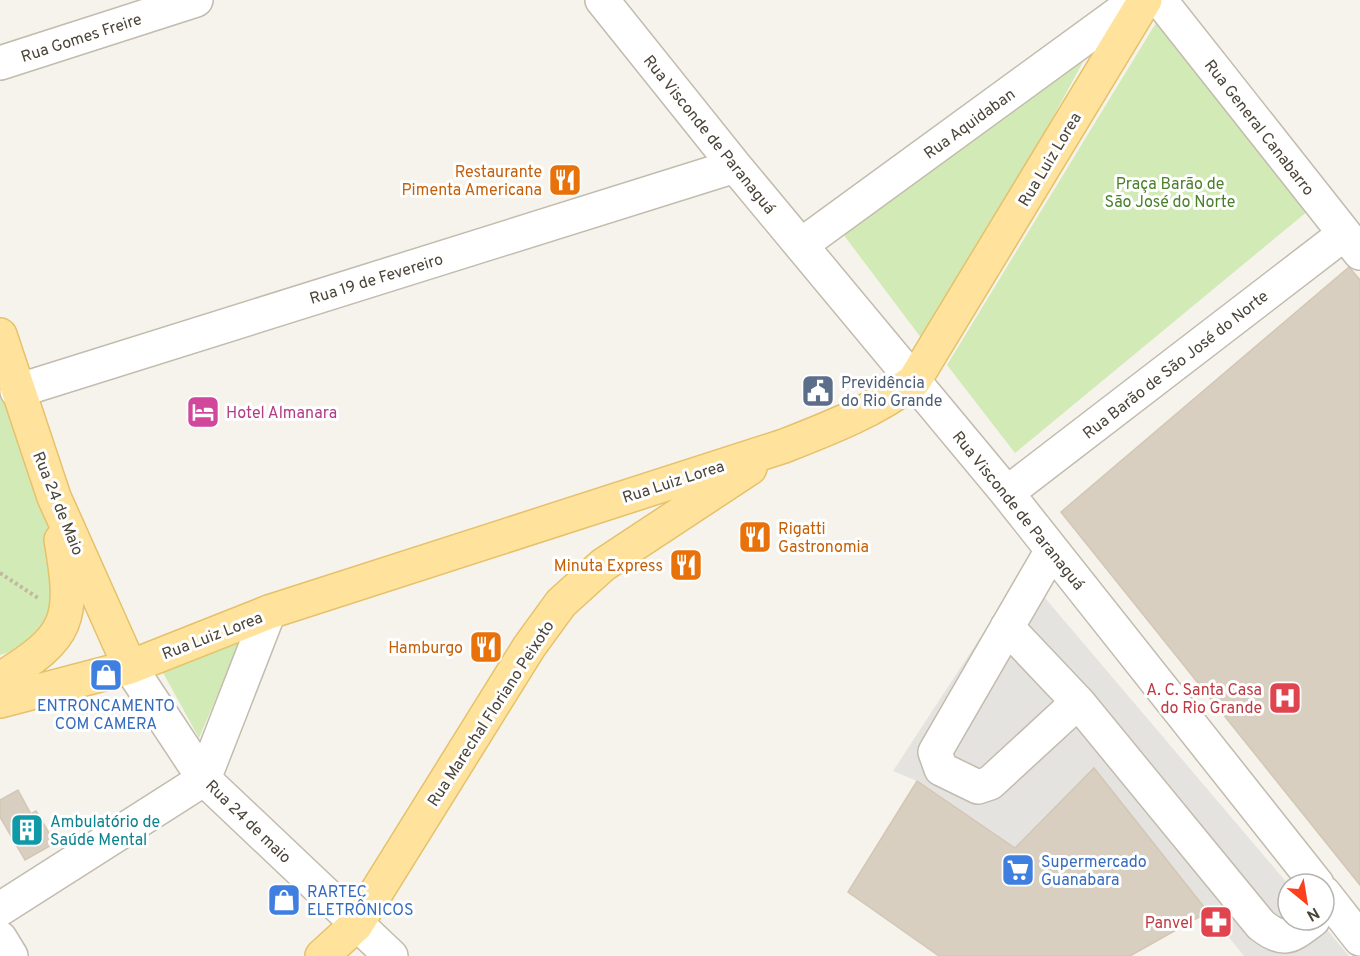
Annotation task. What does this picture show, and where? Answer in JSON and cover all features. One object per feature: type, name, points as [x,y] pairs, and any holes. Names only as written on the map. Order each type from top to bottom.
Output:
[{"type":"main road","name":"Rua Luiz Lorea","points":[[0,701],[130,667],[269,612],[784,446],[841,424],[889,400],[914,381],[1145,0]]},
{"type":"main road","name":"Rua 24 de Maio","points":[[0,335],[54,497],[130,667]]},
{"type":"main road","name":"Rua Marechal Floriano Peixoto","points":[[322,956],[356,926],[529,647],[561,603],[603,566],[784,446]]},
{"type":"main road","points":[[0,679],[30,661],[54,640],[66,617],[67,576],[54,497]]},
{"type":"street","name":"Rua Gomes Freire","points":[[0,63],[196,0]]},
{"type":"street","name":"Rua Visconde de Paranaguá","points":[[602,0],[735,166],[1007,493],[1298,872]]},
{"type":"street","name":"Rua Aquidaban","points":[[801,245],[1137,0]]},
{"type":"street","name":"Rua General Canabarro","points":[[1160,0],[1352,244]]},
{"type":"street","name":"Rua 19 de Fevereiro","points":[[17,391],[735,166]]},
{"type":"street","name":"Rua Barão de São José do Norte","points":[[1007,493],[1352,244]]},
{"type":"street","points":[[1052,550],[935,752],[941,769],[978,787],[990,783],[1078,702]]},
{"type":"street","points":[[0,909],[204,779],[269,612]]},
{"type":"street","points":[[1007,627],[1078,702],[1261,926],[1275,936],[1291,936],[1295,932]]},
{"type":"street","name":"Rua 24 de maio","points":[[130,667],[204,779],[356,926],[391,956]]},
{"type":"street","name":"Rua Visconde de Paranaguá","points":[[1336,916],[1360,939]]},
{"type":"street","points":[[0,938],[11,956]]},
{"type":"path","points":[[0,573],[66,617]]},
{"type":"green space","name":"Praça Barão de São José do Norte","points":[[1159,18],[1314,206],[1015,453],[947,365]]},
{"type":"green space","points":[[1090,49],[928,347],[843,234]]},
{"type":"green space","points":[[0,384],[62,568],[50,616],[19,649],[0,655]]},
{"type":"green space","points":[[242,638],[199,738],[161,669]]},
{"type":"shaded area","points":[[1023,572],[1278,872],[1276,872],[1276,932],[1329,932],[1349,956],[1244,956],[1208,912],[1015,848],[917,781],[893,771]]},
{"type":"building","name":"A. C. Santa Casa do Rio Grande","points":[[1349,267],[1360,280],[1360,885],[1061,512]]},
{"type":"building","name":"Supermercado Guanabara","points":[[1094,768],[1208,912],[1130,956],[939,956],[848,892],[917,781],[1015,848]]},
{"type":"building","name":"Ambulatório de Saúde Mental","points":[[18,790],[31,814],[36,811],[55,843],[25,860],[0,817],[0,800]]},
{"type":"place","name":"Restaurante Pimenta Americana","points":[[565,180]]},
{"type":"place","name":"Previdência do Rio Grande","points":[[818,391]]},
{"type":"place","name":"Hotel Almanara","points":[[203,412]]},
{"type":"place","name":"Rigatti Gastronomia","points":[[755,537]]},
{"type":"place","name":"Minuta Express","points":[[686,565]]},
{"type":"place","name":"Hamburgo","points":[[486,647]]},
{"type":"place","name":"ENTRONCAMENTO COM CAMERA","points":[[106,675]]},
{"type":"place","name":"A. C. Santa Casa do Rio Grande","points":[[1285,698]]},
{"type":"place","name":"Ambulatório de Saúde Mental","points":[[27,830]]},
{"type":"place","name":"Supermercado Guanabara","points":[[1018,870]]},
{"type":"place","name":"RARTEC ELETRÔNICOS","points":[[284,900]]},
{"type":"place","name":"Panvel","points":[[1216,922]]}]
